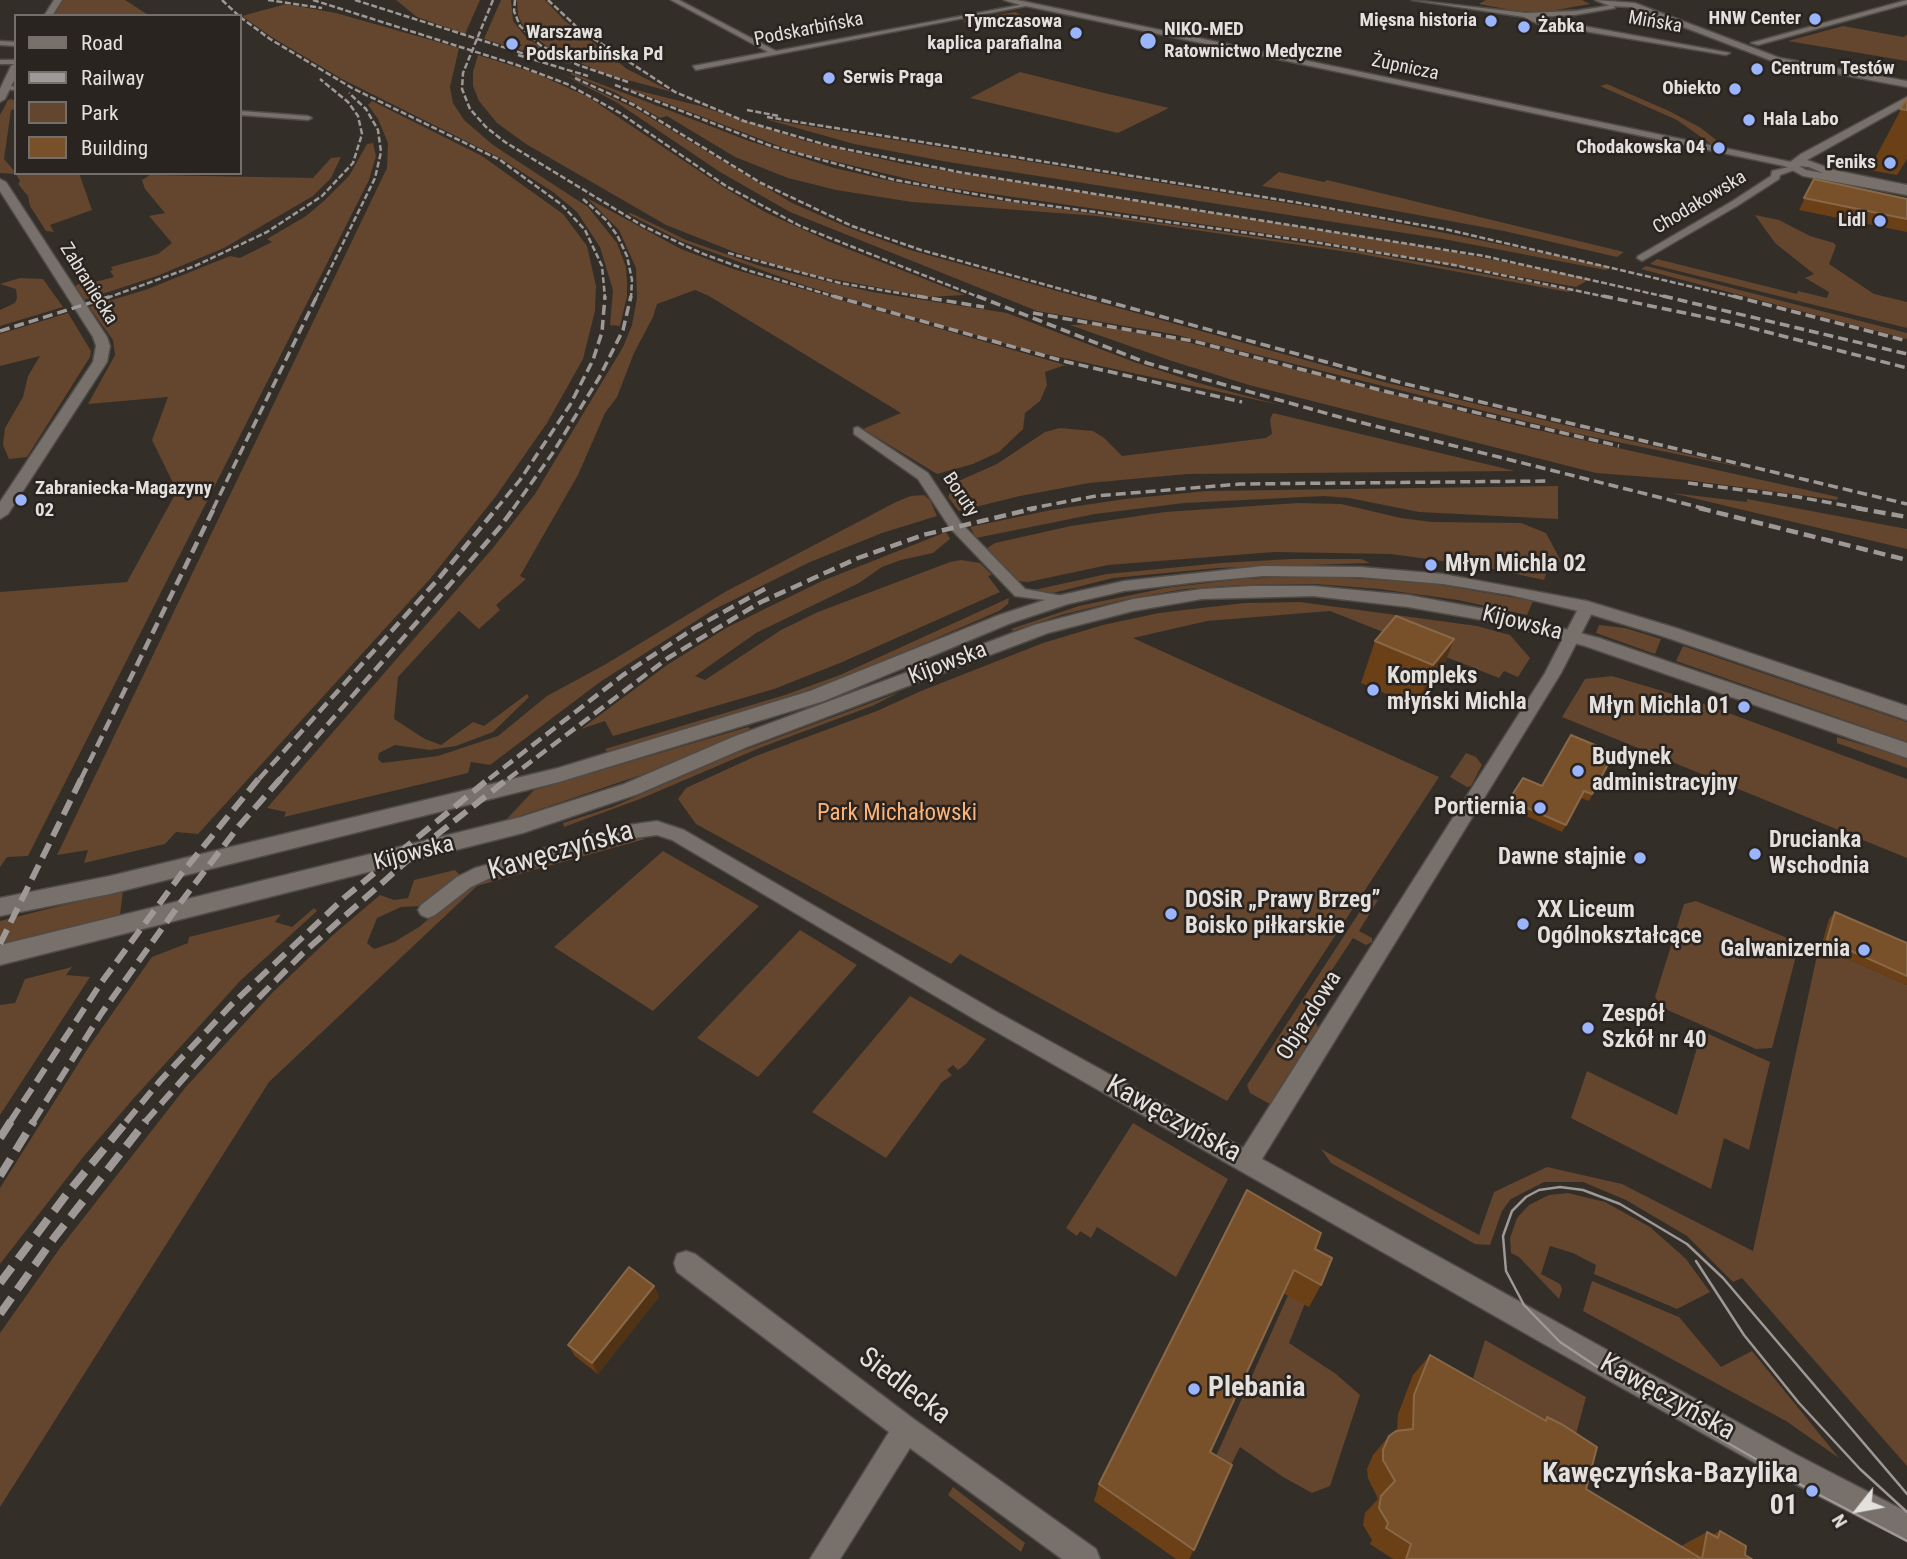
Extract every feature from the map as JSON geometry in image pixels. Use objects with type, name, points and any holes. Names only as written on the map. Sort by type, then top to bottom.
[{"type":"street","points":[[674,0],[775,53]]},
{"type":"street","name":"Żupnicza","points":[[1007,0],[1795,168]]},
{"type":"street","name":"Podskarbińska","points":[[696,68],[1052,0]]},
{"type":"street","name":"Mińska","points":[[1415,0],[1526,15],[1536,21],[1726,53]]},
{"type":"street","points":[[1599,0],[1628,6],[1768,60],[1907,83]]},
{"type":"street","points":[[1628,6],[1648,2]]},
{"type":"street","points":[[1755,43],[1907,2]]},
{"type":"street","points":[[1526,15],[1575,13],[1611,4]]},
{"type":"street","points":[[1,92],[14,68]]},
{"type":"street","name":"Chodakowska","points":[[1642,258],[1795,168],[1805,156],[1817,152],[1907,100]]},
{"type":"street","points":[[242,113],[307,118]]},
{"type":"street","points":[[1817,152],[1814,160],[1818,170]]},
{"type":"street","points":[[1795,168],[1818,170],[1907,190]]},
{"type":"street","name":"Zabraniecka","points":[[0,182],[100,337],[103,346],[100,362],[0,514]]},
{"type":"street","name":"Boruty","points":[[858,431],[923,476],[955,525],[1020,593]]},
{"type":"street","name":"Kijowska","points":[[0,907],[110,885],[559,775],[817,696],[1005,619],[1063,600],[1124,586],[1197,577],[1328,571],[1443,579],[1510,590],[1587,607],[1907,713]]},
{"type":"street","name":"Kijowska","points":[[0,955],[415,854],[536,821],[631,789],[740,742],[988,648],[1073,619],[1133,605],[1228,592],[1313,591],[1451,607],[1573,636],[1907,751]]},
{"type":"street","points":[[1005,619],[1018,602],[1020,593],[1063,600]]},
{"type":"street","name":"Objazdowa","points":[[1247,1162],[1553,673],[1587,607]]},
{"type":"street","name":"Kawęczyńska","points":[[428,910],[464,882],[482,873],[628,832],[661,829],[678,835],[988,1017],[1785,1464],[1907,1527]]},
{"type":"street","name":"Siedlecka","points":[[687,1263],[906,1429],[1086,1559]]},
{"type":"street","points":[[824,1559],[906,1429]]},
{"type":"green space","points":[[63,0],[125,0],[147,14],[54,14]]},
{"type":"green space","points":[[396,0],[480,0],[465,34],[417,17]]},
{"type":"green space","points":[[501,0],[511,0],[513,21],[525,36],[572,65],[528,51],[525,46],[523,51],[515,48],[522,45],[510,40],[502,42],[510,45],[507,46],[484,39]]},
{"type":"green space","points":[[517,0],[545,0],[564,20],[627,69],[672,92],[606,74],[552,51],[523,26],[518,15]]},
{"type":"green space","points":[[1486,0],[1582,0],[1590,4],[1556,10],[1596,8],[1544,13],[1478,8],[1506,9],[1479,4]]},
{"type":"green space","points":[[286,4],[336,13],[459,48],[450,87],[453,103],[464,120],[493,145],[588,207],[617,243],[626,267],[627,282],[627,296],[620,326],[610,325],[613,290],[600,247],[577,212],[553,192],[500,158],[342,79],[242,16]]},
{"type":"green space","points":[[1015,12],[1026,17],[988,26],[970,25],[963,21]]},
{"type":"green space","points":[[1843,26],[1903,37],[1907,35],[1907,61],[1788,41]]},
{"type":"green space","points":[[478,55],[535,73],[588,97],[765,212],[830,242],[965,295],[928,297],[807,274],[737,253],[666,225],[526,144],[497,123],[479,101],[473,86],[473,72]]},
{"type":"green space","points":[[558,72],[636,109],[792,203],[849,228],[910,250],[1384,382],[1750,469],[1573,433],[1173,334],[1037,311],[790,212],[720,172],[616,102]]},
{"type":"green space","points":[[1020,72],[1169,108],[1118,133],[970,98]]},
{"type":"green space","points":[[570,74],[749,141],[834,168],[900,183],[976,197],[1358,251],[1572,290],[1568,292],[1355,253],[1097,216],[912,202],[836,190],[788,178],[735,157],[667,116],[660,118],[614,92]]},
{"type":"green space","points":[[1607,84],[1701,128],[1725,147],[1711,144],[1677,120],[1600,86]]},
{"type":"green space","points":[[624,87],[700,106],[805,141],[903,164],[1433,248],[1590,279],[1576,287],[1325,242],[937,186],[792,151]]},
{"type":"green space","points":[[8,100],[14,100],[14,109],[11,110],[4,159],[14,174],[0,173],[0,115]]},
{"type":"green space","points":[[372,101],[482,156],[563,214],[587,246],[596,286],[595,311],[583,359],[547,423],[496,496],[430,579],[198,834],[176,832],[165,844],[84,863],[88,850],[57,855],[387,168],[388,143],[378,119],[368,105]]},
{"type":"green space","points":[[765,119],[1342,212],[1611,267],[1606,270],[1443,239],[948,162],[854,144]]},
{"type":"green space","points":[[373,143],[376,156],[369,180],[28,856],[7,857],[0,867],[0,592],[127,582],[177,491],[152,440],[168,397],[88,404],[115,355],[113,340],[89,307],[148,289],[230,256],[240,258],[272,242],[267,239],[306,216],[325,200],[349,176],[367,144]]},
{"type":"green space","points":[[341,157],[331,178],[313,196],[224,248],[157,276],[84,300],[75,286],[84,281],[87,284],[114,277],[110,271],[113,270],[111,267],[158,254],[172,243],[149,216],[165,213],[145,189],[142,180],[150,175],[313,178],[331,158]]},
{"type":"green space","points":[[1279,172],[1324,182],[1327,180],[1624,252],[1617,257],[1504,231],[1262,186]]},
{"type":"green space","points":[[17,175],[80,175],[92,210],[50,225],[54,232],[46,231],[30,206],[28,196],[18,184],[20,181]]},
{"type":"green space","points":[[587,198],[681,249],[733,269],[1065,365],[1045,372],[1047,385],[1040,401],[1025,413],[1023,429],[999,452],[973,464],[937,474],[863,429],[901,413],[709,296],[695,290],[657,304],[617,397],[605,413],[578,475],[520,576],[526,579],[496,605],[500,610],[479,629],[459,611],[398,677],[394,719],[425,739],[441,745],[473,722],[484,726],[527,694],[529,697],[493,732],[456,746],[430,750],[395,745],[379,753],[378,759],[382,763],[438,756],[498,736],[547,696],[606,664],[725,592],[896,502],[911,496],[924,495],[930,500],[937,516],[882,533],[810,562],[713,610],[600,682],[490,765],[471,762],[468,773],[284,817],[286,812],[267,808],[492,549],[535,494],[623,347],[632,325],[637,298],[636,268],[619,230]]},
{"type":"green space","points":[[631,213],[686,240],[760,266],[872,292],[1007,313],[1134,362],[1280,405],[1027,350],[806,286],[681,241],[628,214]]},
{"type":"green space","points":[[1755,215],[1779,220],[1810,236],[1834,243],[1836,246],[1829,264],[1874,294],[1907,302],[1907,328],[1650,264],[1657,259],[1797,294],[1798,291],[1827,298],[1829,292],[1805,278],[1814,274],[1775,243]]},
{"type":"green space","points":[[1646,266],[1907,333],[1907,339],[1641,269]]},
{"type":"green space","points":[[20,278],[43,279],[63,307],[0,326],[0,310],[15,303],[17,298],[16,289],[0,284]]},
{"type":"green space","points":[[68,313],[91,351],[90,357],[27,457],[9,459],[3,445],[5,428],[23,397],[28,376],[40,356],[0,366],[0,334]]},
{"type":"green space","points":[[1091,324],[1182,341],[1515,425],[1838,497],[1837,500],[1687,480],[1596,473],[1249,385],[1070,325]]},
{"type":"green space","points":[[1273,413],[1515,471],[1187,474],[1089,483],[959,511],[948,497],[954,483],[997,464],[1045,432],[1060,428],[1093,431],[1122,456],[1266,438],[1272,434],[1270,420]]},
{"type":"green space","points":[[1558,486],[1558,519],[1419,512],[1349,498],[1324,496],[1184,503],[1095,514],[976,538],[970,527],[1051,510],[1207,491]]},
{"type":"green space","points":[[1672,493],[1747,502],[1747,499],[1907,529],[1907,549]]},
{"type":"green space","points":[[1298,503],[1341,504],[1432,522],[1521,523],[1546,533],[1561,561],[1548,568],[1544,580],[1479,566],[1391,554],[1274,552],[1108,565],[1028,582],[1017,581],[986,549],[995,543],[1071,526],[1165,512]]},
{"type":"green space","points":[[946,532],[950,539],[933,553],[882,567],[859,583],[756,633],[695,676],[705,680],[781,630],[818,612],[950,562],[961,560],[980,563],[992,575],[988,576],[1000,592],[840,663],[774,689],[613,736],[605,721],[581,729],[667,665],[726,628],[822,581]]},
{"type":"green space","points":[[1291,559],[1361,559],[1370,563],[1218,568],[1113,578],[1049,594],[1029,591],[1107,574]]},
{"type":"green space","points":[[1317,576],[1430,583],[1533,601],[1527,615],[1458,600],[1379,589],[1315,584],[1242,585],[1185,589],[1127,599],[1061,615],[1013,631],[1011,629],[1079,606],[1165,588],[1241,579]]},
{"type":"green space","points":[[1009,598],[1008,604],[999,611],[837,681],[607,752],[605,749],[785,695],[840,675]]},
{"type":"green space","name":"Park Michałowski","points":[[1300,602],[1477,626],[1510,635],[1530,658],[1518,677],[1504,671],[1499,678],[1330,611],[1207,621],[1133,638],[1439,777],[1227,1101],[960,954],[951,964],[696,824],[678,799],[686,788],[756,756],[877,711],[1043,643],[1103,625],[1159,613],[1244,603]]},
{"type":"green space","points":[[1599,625],[1625,628],[1661,639],[1655,654],[1596,633]]},
{"type":"green space","points":[[1683,646],[1907,722],[1907,742],[1676,661]]},
{"type":"green space","points":[[1612,676],[1696,701],[1907,779],[1907,858],[1562,717],[1585,679]]},
{"type":"green space","points":[[900,692],[872,706],[564,827],[563,823],[612,807],[734,754]]},
{"type":"green space","points":[[748,727],[750,729],[644,774],[505,821],[534,790]]},
{"type":"green space","points":[[1837,737],[1907,758],[1907,768],[1837,743]]},
{"type":"green space","points":[[1466,753],[1476,757],[1482,765],[1471,786],[1467,787],[1450,777]]},
{"type":"green space","points":[[640,838],[645,839],[477,886],[269,1082],[0,1507],[0,1333],[60,1248],[185,1088],[273,992],[380,895],[394,900],[408,898],[414,880],[455,870],[460,875],[421,906],[401,907],[377,918],[367,943],[374,949],[394,942],[419,927],[462,891],[480,881]]},
{"type":"green space","points":[[663,851],[759,906],[653,1011],[554,947]]},
{"type":"green space","points":[[123,890],[120,915],[0,945],[0,921]]},
{"type":"green space","points":[[1368,899],[1378,900],[1359,931],[1372,938],[1372,942],[1366,945],[1353,938],[1303,1014],[1316,1022],[1318,1028],[1270,1104],[1250,1093],[1247,1085]]},
{"type":"green space","points":[[1696,901],[1785,937],[1797,952],[1772,1048],[1756,1049],[1663,1008],[1655,997],[1684,904]]},
{"type":"green space","points":[[314,908],[317,911],[241,980],[134,1098],[84,1156],[0,1264],[0,1188],[90,1045],[152,957],[188,943],[189,937],[281,914],[275,922],[292,927]]},
{"type":"green space","points":[[800,930],[857,965],[758,1077],[697,1038]]},
{"type":"green space","points":[[1819,946],[1907,985],[1907,1466],[1742,1278],[1733,1282],[1687,1236],[1626,1200],[1583,1182],[1544,1182],[1511,1199],[1502,1211],[1490,1245],[1475,1244],[1331,1163],[1321,1149],[1479,1235],[1494,1192],[1547,1167],[1622,1184],[1753,1251]]},
{"type":"green space","points":[[72,967],[66,975],[90,977],[0,1115],[0,1005],[15,1003],[25,979]]},
{"type":"green space","points":[[910,996],[986,1039],[966,1064],[958,1070],[953,1065],[947,1070],[952,1075],[942,1082],[886,1158],[812,1112]]},
{"type":"green space","points":[[1702,1031],[1770,1062],[1749,1150],[1724,1138],[1711,1189],[1571,1118],[1587,1071],[1677,1115]]},
{"type":"green space","points":[[1133,1123],[1228,1179],[1176,1277],[1097,1227],[1091,1238],[1080,1231],[1077,1236],[1066,1228]]},
{"type":"green space","points":[[1568,1193],[1605,1202],[1650,1227],[1686,1259],[1710,1292],[1677,1309],[1594,1274],[1596,1265],[1573,1253],[1550,1246],[1541,1274],[1560,1284],[1562,1289],[1559,1299],[1519,1257],[1511,1253],[1510,1238],[1517,1218],[1529,1205],[1549,1195]]},
{"type":"green space","points":[[1592,1281],[1679,1317],[1721,1367],[1752,1351],[1839,1458],[1786,1421],[1583,1311]]},
{"type":"green space","points":[[1290,1291],[1306,1301],[1289,1343],[1336,1374],[1360,1395],[1330,1486],[1312,1493],[1283,1477],[1240,1447],[1227,1473],[1213,1463]]},
{"type":"green space","points":[[1485,1340],[1586,1397],[1575,1438],[1473,1378]]},
{"type":"green space","points":[[953,1487],[1025,1543],[1021,1552],[948,1495]]},
{"type":"building","points":[[1907,98],[1907,110],[1900,109]]},
{"type":"building","points":[[1814,179],[1907,199],[1907,219],[1804,198]]},
{"type":"building","points":[[1396,616],[1454,639],[1433,665],[1375,641]]},
{"type":"building","points":[[1571,735],[1614,753],[1592,794],[1584,791],[1566,825],[1509,800],[1523,778],[1542,786]]},
{"type":"building","name":"Galwanizernia","points":[[1835,912],[1907,943],[1907,976],[1827,940]]},
{"type":"building","name":"Plebania","points":[[1247,1190],[1321,1233],[1315,1249],[1332,1258],[1321,1285],[1294,1270],[1210,1452],[1232,1465],[1194,1550],[1099,1484]]},
{"type":"building","points":[[629,1267],[654,1286],[592,1363],[568,1345]]},
{"type":"building","points":[[1430,1355],[1546,1421],[1547,1417],[1563,1425],[1597,1447],[1586,1489],[1702,1559],[1406,1559],[1411,1544],[1386,1528],[1388,1523],[1379,1508],[1381,1496],[1395,1481],[1383,1460],[1383,1450],[1389,1436],[1396,1431],[1413,1429],[1414,1395]]},
{"type":"building","points":[[1720,1531],[1746,1546],[1745,1555],[1752,1559],[1702,1559],[1707,1532],[1718,1538]]},
{"type":"tram line","points":[[1907,1494],[1723,1278],[1687,1244],[1620,1204],[1583,1190],[1560,1187],[1539,1190],[1526,1197],[1512,1211],[1503,1236],[1506,1271],[1524,1305],[1560,1342],[1617,1380],[1812,1491],[1907,1541]]},
{"type":"tram line","points":[[1696,1261],[1744,1335],[1799,1403],[1860,1469],[1907,1512]]},
{"type":"railway","points":[[222,0],[237,14]]},
{"type":"railway","points":[[268,0],[322,8]]},
{"type":"railway","points":[[313,0],[472,51]]},
{"type":"railway","points":[[355,0],[477,39]]},
{"type":"railway","points":[[477,39],[493,0]]},
{"type":"railway","points":[[515,0],[514,11],[520,26],[540,45],[578,65],[628,82]]},
{"type":"railway","points":[[548,0],[579,29],[675,92],[744,121],[830,146],[964,173],[1484,256],[1671,298]]},
{"type":"railway","points":[[242,18],[270,39],[352,88],[500,160],[562,205],[585,230],[602,266],[605,297]]},
{"type":"railway","points":[[472,51],[477,39]]},
{"type":"railway","points":[[477,39],[528,55]]},
{"type":"railway","points":[[472,51],[567,84],[620,113],[726,186],[800,226],[981,298]]},
{"type":"railway","points":[[472,51],[463,73],[462,89],[470,109],[486,127],[505,142],[643,226],[701,253],[839,298]]},
{"type":"railway","points":[[518,55],[588,76]]},
{"type":"railway","points":[[575,78],[634,105],[761,183],[852,226],[921,250],[1093,298]]},
{"type":"railway","points":[[107,298],[195,266],[267,232],[322,196],[353,163],[362,134],[358,116],[348,102],[320,79]]},
{"type":"railway","points":[[615,85],[771,146],[895,180],[1014,201],[1307,241],[1454,265],[1611,298]]},
{"type":"railway","points":[[316,298],[375,178],[381,152],[378,130],[366,109],[349,93]]},
{"type":"railway","points":[[747,110],[779,116]]},
{"type":"railway","points":[[767,117],[1294,202],[1449,230],[1740,298]]},
{"type":"railway","points":[[583,199],[606,220],[617,235],[627,256],[632,280],[631,298]]},
{"type":"railway","points":[[728,253],[840,283],[928,298]]},
{"type":"railway","points":[[0,331],[112,296]]},
{"type":"railway","points":[[213,509],[317,296]]},
{"type":"railway","points":[[513,509],[552,454],[599,378],[623,330],[631,296]]},
{"type":"railway","points":[[833,296],[1067,362],[1242,402]]},
{"type":"railway","points":[[917,296],[984,307]]},
{"type":"railway","points":[[977,296],[1147,363],[1343,418],[1706,509]]},
{"type":"railway","points":[[1087,296],[1406,384],[1907,504]]},
{"type":"railway","points":[[1603,296],[1728,322],[1907,368]]},
{"type":"railway","points":[[1663,296],[1907,354]]},
{"type":"railway","points":[[1733,296],[1907,341]]},
{"type":"railway","points":[[496,509],[520,480],[570,405],[593,360],[602,332],[605,297]]},
{"type":"railway","points":[[1033,313],[1193,341],[1388,392],[1619,446]]},
{"type":"railway","points":[[1027,509],[1096,496],[1240,484],[1549,481]]},
{"type":"railway","points":[[1688,483],[1798,497],[1865,509]]},
{"type":"railway","points":[[81,779],[214,508]]},
{"type":"railway","points":[[259,779],[440,577],[497,508]]},
{"type":"railway","points":[[280,779],[514,508]]},
{"type":"railway","points":[[508,779],[668,658],[761,602],[858,558],[923,535],[1036,508]]},
{"type":"railway","points":[[1699,508],[1907,560]]},
{"type":"railway","points":[[1856,508],[1907,517]]},
{"type":"railway","points":[[489,779],[623,675],[693,629],[770,586]]},
{"type":"railway","points":[[0,944],[82,777]]},
{"type":"railway","points":[[10,1122],[101,983],[182,873],[260,777]]},
{"type":"railway","points":[[33,1122],[101,1014],[181,902],[239,826],[282,777]]},
{"type":"railway","points":[[126,1122],[231,1005],[344,898],[491,777]]},
{"type":"railway","points":[[145,1122],[222,1035],[303,953],[434,837],[510,777]]},
{"type":"railway","points":[[0,1138],[11,1121]]},
{"type":"railway","points":[[0,1176],[34,1121]]},
{"type":"railway","points":[[0,1283],[66,1195],[127,1121]]},
{"type":"railway","points":[[0,1314],[54,1238],[146,1121]]},
{"type":"place","name":"HNW Center","points":[[1815,19]]},
{"type":"place","name":"Mięsna historia","points":[[1491,21]]},
{"type":"place","name":"Żabka","points":[[1524,27]]},
{"type":"place","name":"Tymczasowa kaplica parafialna","points":[[1076,33]]},
{"type":"place","name":"NIKO-MED Ratownictwo Medyczne","points":[[1148,41]]},
{"type":"place","name":"Warszawa Podskarbińska Pd","points":[[512,44]]},
{"type":"place","name":"Centrum Testów","points":[[1757,69]]},
{"type":"place","name":"Serwis Praga","points":[[829,78]]},
{"type":"place","name":"Obiekto","points":[[1735,89]]},
{"type":"place","name":"Hala Labo","points":[[1749,120]]},
{"type":"place","name":"Chodakowska 04","points":[[1719,148]]},
{"type":"place","name":"Feniks","points":[[1890,163]]},
{"type":"place","name":"Lidl","points":[[1880,221]]},
{"type":"place","name":"Zabraniecka-Magazyny 02","points":[[21,500]]},
{"type":"place","name":"Młyn Michla 02","points":[[1431,565]]},
{"type":"place","name":"Kompleks młyński Michla","points":[[1373,690]]},
{"type":"place","name":"Młyn Michla 01","points":[[1744,707]]},
{"type":"place","name":"Budynek administracyjny","points":[[1578,771]]},
{"type":"place","name":"Portiernia","points":[[1540,808]]},
{"type":"place","name":"Drucianka Wschodnia","points":[[1755,854]]},
{"type":"place","name":"Dawne stajnie","points":[[1640,858]]},
{"type":"place","name":"DOSiR „Prawy Brzeg” Boisko piłkarskie","points":[[1171,914]]},
{"type":"place","name":"XX Liceum Ogólnokształcące","points":[[1523,924]]},
{"type":"place","name":"Galwanizernia","points":[[1864,950]]},
{"type":"place","name":"Zespół Szkół nr 40","points":[[1588,1028]]},
{"type":"place","name":"Plebania","points":[[1194,1389]]},
{"type":"place","name":"Kawęczyńska-Bazylika 01","points":[[1812,1491]]}]
